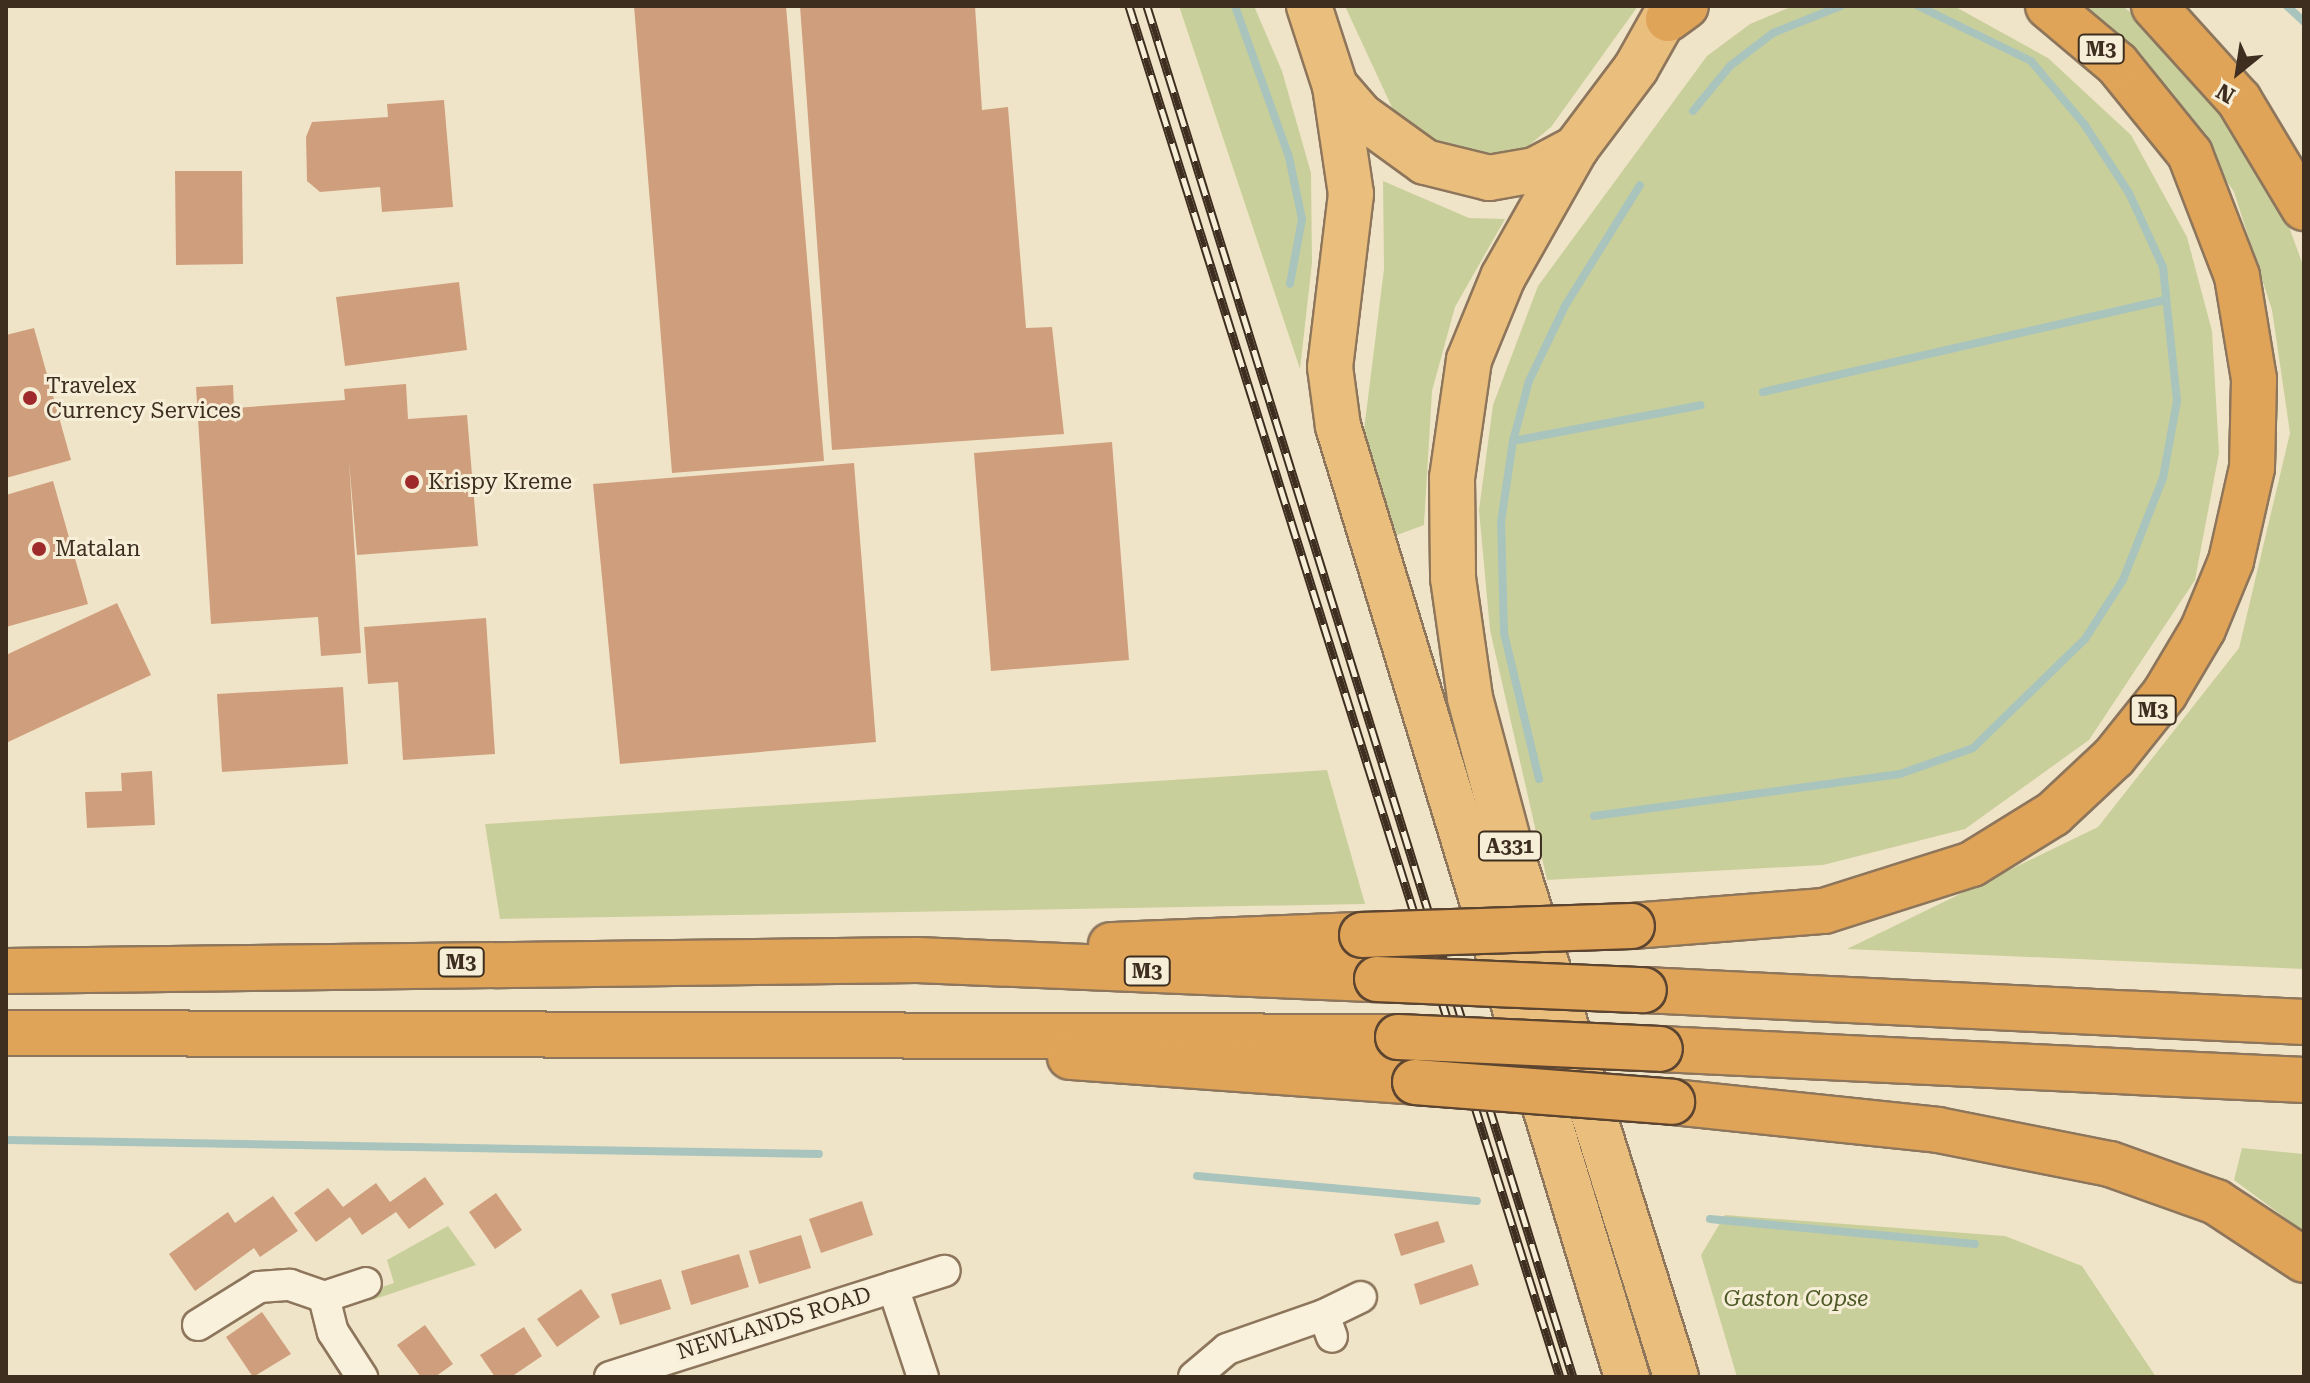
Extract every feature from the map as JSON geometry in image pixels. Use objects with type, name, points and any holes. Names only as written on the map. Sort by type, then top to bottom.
[{"type":"highway","name":"M3","points":[[6,971],[917,960],[1362,935],[1632,926],[1824,911],[1923,885],[1972,864],[2053,814],[2114,757],[2165,693],[2203,629],[2231,561],[2252,468],[2254,379],[2237,276],[2190,154],[2117,64],[2048,6]]},
{"type":"highway","points":[[2154,6],[2239,100],[2304,208]]},
{"type":"highway","points":[[1307,10],[1335,86],[1389,141],[1446,171],[1514,176],[1576,148],[1675,10]]},
{"type":"highway","name":"A331","points":[[1335,86],[1351,207],[1331,350],[1338,426],[1627,1377]]},
{"type":"highway","name":"A331","points":[[1576,148],[1503,277],[1469,360],[1454,451],[1453,578],[1470,698],[1509,843],[1676,1377]]},
{"type":"highway","name":"M3","points":[[917,960],[1644,990],[2304,1022]]},
{"type":"highway","points":[[762,1031],[1672,1102],[1938,1130],[2110,1164],[2216,1202],[2304,1260]]},
{"type":"highway","points":[[6,1033],[762,1031],[1398,1037],[2304,1080]]},
{"type":"street","name":"NEWLANDS ROAD","points":[[610,1377],[945,1271]]},
{"type":"street","points":[[198,1325],[259,1287],[290,1285],[324,1297],[366,1283]]},
{"type":"street","name":"NEWLANDS ROAD","points":[[893,1287],[923,1377]]},
{"type":"street","points":[[324,1297],[331,1327],[362,1377]]},
{"type":"street","points":[[1194,1377],[1227,1349],[1328,1326],[1361,1297]]},
{"type":"green space","points":[[1179,6],[1254,6],[1282,71],[1311,173],[1312,263],[1300,369]]},
{"type":"green space","points":[[1345,6],[1638,6],[1551,127],[1527,147],[1484,155],[1435,142],[1395,114]]},
{"type":"green space","points":[[1793,6],[1954,6],[2048,58],[2131,135],[2187,237],[2212,331],[2219,453],[2195,580],[2089,740],[1965,829],[1823,865],[1547,880],[1490,630],[1479,510],[1493,405],[1538,286],[1707,56],[1750,24]]},
{"type":"green space","points":[[2087,6],[2123,6],[2162,40],[2239,129],[2272,180],[2304,268],[2304,969],[1847,949],[2098,827],[2239,648],[2290,433],[2272,310],[2234,192],[2159,79]]},
{"type":"green space","points":[[1383,181],[1469,218],[1505,219],[1455,307],[1432,391],[1424,525],[1389,538],[1363,438],[1384,269]]},
{"type":"green space","points":[[1327,770],[1365,904],[500,919],[485,824]]},
{"type":"green space","points":[[2242,1148],[2304,1154],[2304,1232],[2234,1180]]},
{"type":"green space","name":"Gaston Copse","points":[[1725,1215],[2005,1236],[2082,1266],[2156,1377],[1737,1377],[1701,1255]]},
{"type":"green space","points":[[448,1226],[476,1265],[369,1301],[367,1292],[394,1283],[387,1260]]},
{"type":"building","points":[[634,6],[786,6],[824,461],[672,473]]},
{"type":"building","points":[[800,6],[975,6],[982,110],[1008,107],[1026,328],[1052,327],[1064,434],[832,450]]},
{"type":"building","points":[[444,100],[453,207],[382,212],[380,187],[320,192],[307,181],[306,137],[312,122],[388,117],[387,104]]},
{"type":"building","points":[[175,171],[242,171],[243,264],[176,265]]},
{"type":"building","points":[[459,282],[467,350],[345,366],[336,297]]},
{"type":"building","name":"Travelex Currency Services","points":[[34,328],[71,460],[6,478],[6,335]]},
{"type":"building","points":[[406,384],[408,419],[467,415],[478,546],[357,555],[349,461],[361,653],[321,656],[318,617],[211,624],[196,387],[233,385],[234,408],[345,400],[344,389]]},
{"type":"building","points":[[1112,442],[1129,660],[991,671],[974,453]]},
{"type":"building","points":[[854,463],[876,742],[620,764],[593,484]]},
{"type":"building","name":"Matalan","points":[[53,481],[88,604],[6,627],[6,495]]},
{"type":"building","points":[[117,603],[151,675],[6,743],[6,655]]},
{"type":"building","points":[[486,618],[495,754],[403,760],[398,682],[368,684],[364,627]]},
{"type":"building","points":[[343,687],[348,764],[222,772],[217,694]]},
{"type":"building","points":[[152,771],[155,825],[87,828],[85,792],[122,791],[121,773]]},
{"type":"building","points":[[425,1177],[444,1204],[409,1229],[396,1212],[362,1235],[350,1217],[316,1242],[294,1213],[328,1188],[343,1207],[376,1183],[390,1202]]},
{"type":"building","points":[[496,1193],[522,1230],[495,1249],[469,1212]]},
{"type":"building","points":[[273,1196],[298,1231],[260,1257],[254,1248],[195,1291],[169,1254],[228,1212],[235,1223]]},
{"type":"building","points":[[862,1201],[873,1235],[821,1253],[809,1219]]},
{"type":"building","points":[[1438,1221],[1445,1242],[1401,1256],[1394,1234]]},
{"type":"building","points":[[801,1235],[811,1268],[759,1284],[749,1251]]},
{"type":"building","points":[[739,1254],[749,1287],[691,1305],[681,1271]]},
{"type":"building","points":[[1472,1264],[1479,1285],[1420,1305],[1414,1284]]},
{"type":"building","points":[[661,1279],[671,1309],[620,1325],[611,1294]]},
{"type":"building","points":[[581,1289],[600,1317],[557,1347],[537,1319]]},
{"type":"building","points":[[262,1312],[291,1354],[253,1377],[226,1337]]},
{"type":"building","points":[[425,1325],[453,1364],[435,1377],[421,1377],[397,1345]]},
{"type":"building","points":[[524,1327],[542,1356],[511,1377],[495,1377],[480,1355]]},
{"type":"waterway","points":[[1235,6],[1289,157],[1302,219],[1290,284]]},
{"type":"waterway","points":[[1693,111],[1730,66],[1773,33],[1841,6]]},
{"type":"waterway","points":[[1594,816],[1900,774],[1973,748],[2085,639],[2123,580],[2163,478],[2177,401],[2163,267],[2129,193],[2084,124],[2031,61],[1918,6]]},
{"type":"waterway","points":[[2287,6],[2304,22]]},
{"type":"waterway","points":[[1539,779],[1504,633],[1501,522],[1513,441],[1529,381],[1565,306],[1640,185]]},
{"type":"waterway","points":[[1763,392],[2164,300]]},
{"type":"waterway","points":[[1513,441],[1701,405]]},
{"type":"waterway","points":[[6,1140],[819,1154]]},
{"type":"waterway","points":[[1197,1176],[1477,1201]]},
{"type":"waterway","points":[[1710,1219],[1975,1244]]},
{"type":"railway","points":[[1129,6],[1560,1377]]},
{"type":"railway","points":[[1147,6],[1573,1377]]},
{"type":"place","name":"Travelex Currency Services","points":[[30,398]]},
{"type":"place","name":"Krispy Kreme","points":[[412,482]]},
{"type":"place","name":"Matalan","points":[[39,549]]}]
